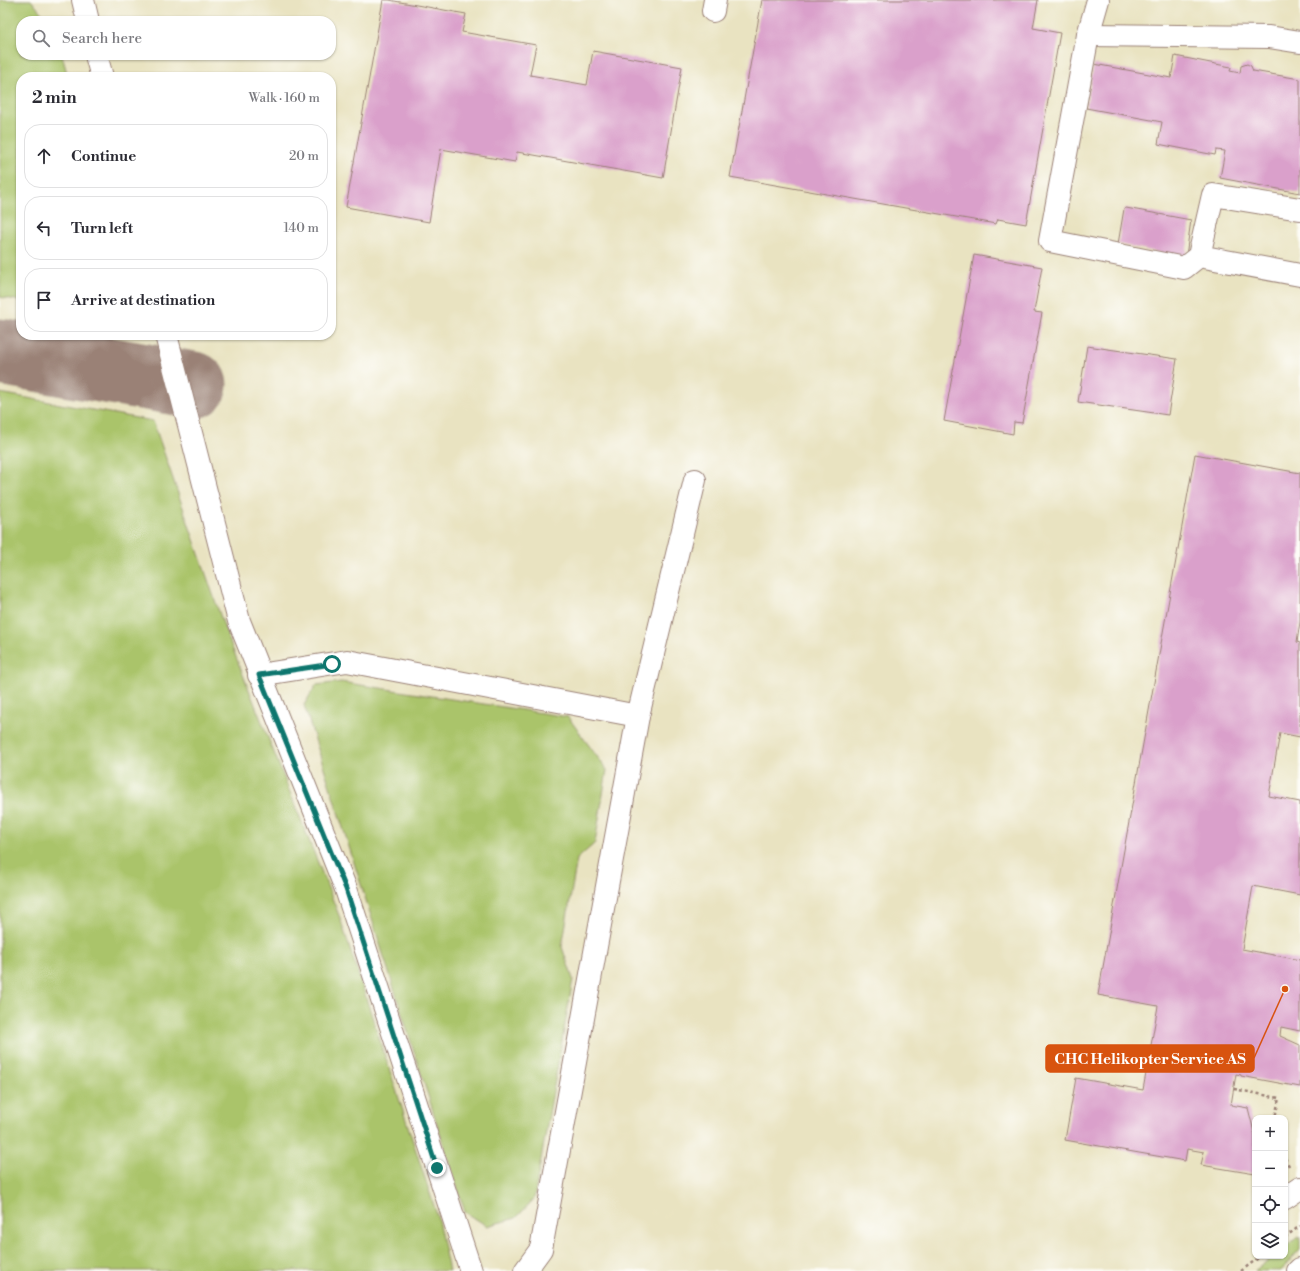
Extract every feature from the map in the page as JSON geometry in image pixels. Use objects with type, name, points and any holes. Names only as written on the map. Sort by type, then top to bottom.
[{"type":"lane","points":[[83,0],[87,16]]},
{"type":"lane","points":[[1098,0],[1088,35],[1050,241],[1184,268],[1199,256],[1213,195],[1300,209]]},
{"type":"lane","points":[[1088,35],[1269,37],[1300,42]]},
{"type":"lane","points":[[97,60],[101,72]]},
{"type":"lane","points":[[1199,256],[1300,275]]},
{"type":"lane","points":[[167,340],[239,621],[259,675],[346,889],[470,1271]]},
{"type":"lane","points":[[525,1271],[541,1249],[638,716],[695,480]]},
{"type":"lane","points":[[259,675],[347,661],[638,716]]},
{"type":"lane","points":[[1288,1196],[1300,1188]]},
{"type":"path","points":[[1234,1089],[1279,1098],[1276,1115]]},
{"type":"path","points":[[1288,1235],[1300,1226]]},
{"type":"path","points":[[1242,1271],[1257,1259]]},
{"type":"green space","points":[[0,0],[31,0],[44,16],[16,16],[16,60],[63,60],[67,72],[16,72],[16,300],[0,297]]},
{"type":"green space","points":[[0,393],[153,421],[226,632],[340,918],[437,1215],[449,1271],[0,1271]]},
{"type":"green space","points":[[341,682],[568,717],[607,770],[595,843],[577,859],[562,947],[573,979],[534,1199],[516,1218],[487,1226],[465,1212],[304,705],[316,685]]},
{"type":"green space","points":[[1300,1236],[1300,1249],[1281,1271],[1254,1271],[1270,1259],[1288,1259],[1288,1246]]},
{"type":"building","points":[[383,0],[466,14],[462,32],[536,45],[530,75],[587,85],[593,51],[682,67],[663,178],[517,152],[515,162],[441,149],[429,222],[346,207]]},
{"type":"building","points":[[762,0],[1038,0],[1033,28],[1060,33],[1026,224],[998,219],[996,224],[730,177]]},
{"type":"building","points":[[1175,56],[1231,67],[1230,71],[1240,73],[1241,66],[1247,64],[1251,66],[1253,71],[1300,79],[1300,193],[1220,178],[1225,151],[1216,150],[1215,155],[1158,144],[1162,122],[1086,108],[1094,64],[1171,78]]},
{"type":"building","points":[[1126,208],[1191,220],[1185,258],[1118,244],[1124,209]]},
{"type":"building","points":[[974,255],[1042,267],[1034,312],[1042,313],[1022,423],[1014,422],[1013,434],[944,421]]},
{"type":"building","points":[[1087,346],[1177,359],[1168,415],[1078,402]]},
{"type":"building","points":[[1195,454],[1300,473],[1300,622],[1297,642],[1300,643],[1300,737],[1280,733],[1269,796],[1300,802],[1300,895],[1253,886],[1242,949],[1300,960],[1300,1031],[1281,1027],[1280,1036],[1300,1045],[1300,1087],[1236,1074],[1231,1105],[1248,1108],[1252,1124],[1252,1174],[1201,1165],[1204,1152],[1187,1149],[1185,1161],[1065,1140],[1076,1078],[1143,1090],[1158,1006],[1098,995]]},
{"type":"taxiway","points":[[0,352],[194,385]]},
{"type":"place","name":"CHC Helikopter Service AS","points":[[1285,989]]},
{"type":"route","points":[[332,664],[259,675],[346,889],[437,1168]]}]
